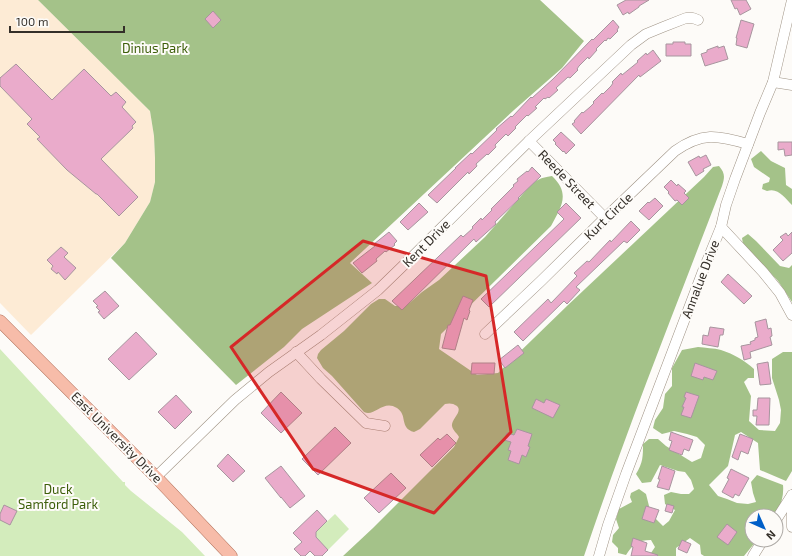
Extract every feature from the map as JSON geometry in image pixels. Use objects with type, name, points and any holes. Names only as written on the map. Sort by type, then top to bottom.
[{"type":"main road","name":"East University Drive","points":[[0,321],[156,476],[231,556]]},
{"type":"street","name":"Annalue Drive","points":[[599,556],[608,525],[629,467],[721,227],[726,205],[748,144],[773,82],[792,0]]},
{"type":"street","name":"Kent Drive","points":[[156,476],[234,400],[378,290],[529,141],[631,45],[646,34],[667,25],[686,18],[698,20]]},
{"type":"street","points":[[773,82],[792,85]]},
{"type":"street","name":"Kurt Circle","points":[[485,334],[675,151],[686,143],[695,139],[714,137],[731,139],[748,144]]},
{"type":"street","name":"Reede Street","points":[[529,141],[605,218]]},
{"type":"street","points":[[721,227],[763,272],[780,293],[792,315]]},
{"type":"street","points":[[296,352],[366,423],[385,426]]},
{"type":"street","points":[[784,508],[792,495]]},
{"type":"street","points":[[792,495],[792,527]]},
{"type":"highlighted area","points":[[363,241],[486,276],[511,432],[434,513],[313,469],[231,347]]},
{"type":"shaded area","points":[[0,0],[38,0],[150,111],[154,136],[155,182],[150,202],[125,243],[31,335],[0,303]]},
{"type":"green space","name":"Dinius Park","points":[[38,0],[540,0],[584,41],[562,68],[514,110],[350,263],[372,283],[302,329],[284,347],[236,385],[111,258],[125,243],[150,202],[155,182],[155,158],[154,136],[150,111]]},
{"type":"green space","points":[[761,151],[771,161],[785,168],[786,185],[792,189],[792,205],[778,192],[762,189],[763,184],[769,182],[770,178],[754,167],[751,159]]},
{"type":"green space","points":[[719,166],[724,175],[722,186],[634,416],[584,556],[343,556],[454,447],[459,437],[453,429],[452,423],[459,411],[457,406],[450,403],[445,404],[420,429],[414,432],[407,428],[400,411],[392,406],[383,407],[368,413],[364,412],[323,368],[317,358],[321,350],[344,331],[371,304],[379,299],[385,299],[395,306],[406,306],[439,280],[485,237],[531,185],[539,179],[552,176],[558,183],[563,195],[561,207],[551,226],[441,334],[439,349],[477,375],[498,373],[713,167]]},
{"type":"green space","points":[[748,234],[780,266],[789,268],[792,265],[792,302],[778,281],[743,244],[742,238]]},
{"type":"green space","points":[[698,347],[721,350],[739,358],[754,369],[754,378],[748,378],[744,382],[751,396],[749,421],[759,430],[775,431],[780,423],[781,410],[772,378],[772,359],[783,352],[792,352],[792,471],[786,481],[760,470],[758,443],[741,432],[735,435],[728,466],[709,485],[718,496],[737,503],[748,504],[756,502],[751,482],[757,475],[783,485],[783,493],[778,508],[744,508],[744,548],[750,548],[744,556],[704,556],[701,554],[700,545],[690,538],[676,548],[676,556],[649,556],[655,547],[651,540],[636,543],[626,555],[618,553],[618,548],[612,542],[613,535],[619,528],[616,519],[619,509],[632,502],[630,497],[631,493],[639,489],[646,494],[651,514],[663,526],[669,521],[675,510],[665,504],[664,495],[671,492],[689,494],[694,489],[691,480],[685,472],[660,465],[651,482],[642,483],[636,474],[642,459],[643,444],[649,439],[658,439],[666,446],[692,462],[701,458],[705,445],[697,437],[674,431],[662,434],[653,428],[655,420],[663,408],[665,394],[672,386],[672,368],[682,350]]},
{"type":"green space","name":"Duck Samford Park","points":[[0,349],[123,482],[125,482],[125,485],[182,532],[205,556],[0,556]]},
{"type":"green space","points":[[335,514],[349,529],[328,550],[316,537],[316,532]]},
{"type":"building","points":[[626,0],[649,0],[629,14],[628,12],[623,15],[617,5]]},
{"type":"building","points":[[731,0],[746,0],[751,9],[740,15],[737,8],[735,9]]},
{"type":"building","points":[[213,11],[221,20],[213,28],[205,19]]},
{"type":"building","points":[[613,20],[619,27],[617,30],[618,31],[610,39],[608,38],[606,41],[605,40],[589,59],[588,57],[579,66],[577,69],[578,70],[570,78],[568,77],[556,88],[558,90],[549,98],[544,98],[535,107],[537,108],[528,116],[527,115],[508,136],[506,134],[488,155],[487,154],[476,164],[477,166],[469,174],[468,172],[437,203],[428,195],[497,130],[496,129],[511,116],[512,117],[531,97],[532,98],[553,79]]},
{"type":"building","points":[[741,20],[754,24],[747,48],[736,45],[736,38]]},
{"type":"building","points":[[673,42],[685,42],[685,44],[691,44],[691,56],[666,56],[666,44],[673,44]]},
{"type":"building","points":[[718,46],[718,48],[724,46],[728,59],[705,66],[701,54]]},
{"type":"building","points":[[653,50],[661,61],[640,77],[639,75],[581,134],[572,124],[575,122],[574,121],[611,86],[613,83],[612,82],[621,73],[622,75],[638,62],[637,61],[646,53],[647,55]]},
{"type":"building","points":[[16,64],[52,100],[84,69],[111,96],[116,92],[126,102],[122,107],[136,122],[132,126],[133,128],[101,159],[138,197],[119,216],[97,194],[67,170],[37,139],[40,137],[27,124],[32,119],[0,86],[0,78]]},
{"type":"building","points":[[561,132],[575,145],[566,154],[555,144],[556,143],[553,140]]},
{"type":"building","points":[[778,142],[792,142],[792,155],[785,156],[784,149],[778,150]]},
{"type":"building","points":[[706,155],[711,165],[703,169],[704,171],[696,176],[688,162],[699,156],[700,158]]},
{"type":"building","points":[[532,167],[541,176],[495,222],[496,224],[476,242],[474,239],[402,310],[392,301],[461,235],[463,237],[481,218],[482,220],[514,186],[513,185],[518,181],[517,179],[527,171],[528,172]]},
{"type":"building","points":[[671,180],[677,186],[678,184],[686,191],[684,193],[689,198],[682,205],[677,200],[675,201],[664,187]]},
{"type":"building","points":[[655,198],[663,206],[649,220],[639,211],[648,202],[649,203]]},
{"type":"building","points":[[419,203],[428,212],[408,230],[400,222]]},
{"type":"building","points":[[566,203],[581,218],[489,307],[481,299],[564,219],[557,212]]},
{"type":"building","points":[[631,221],[640,230],[627,243],[624,241],[576,287],[580,290],[567,304],[564,301],[523,341],[514,332],[548,299],[551,303],[577,276],[574,273],[587,261],[589,262],[610,240],[611,242]]},
{"type":"building","points":[[389,232],[397,241],[394,244],[395,245],[386,252],[385,251],[376,259],[377,261],[362,273],[353,263],[375,246],[374,244]]},
{"type":"building","points":[[792,232],[792,253],[783,261],[773,250],[783,240],[780,237],[786,233],[788,236]]},
{"type":"building","points":[[61,247],[68,253],[64,257],[76,268],[65,280],[58,272],[57,274],[51,269],[53,266],[47,260]]},
{"type":"building","points":[[728,274],[752,296],[744,304],[721,282]]},
{"type":"building","points":[[105,291],[119,306],[104,319],[98,312],[100,311],[96,307],[98,306],[93,301]]},
{"type":"building","points":[[463,296],[473,300],[467,320],[464,318],[455,350],[442,348],[448,325],[450,325]]},
{"type":"building","points":[[766,319],[768,329],[771,328],[772,336],[770,337],[772,345],[750,352],[751,358],[744,360],[741,346],[751,344],[750,342],[758,337],[755,322]]},
{"type":"building","points":[[710,327],[724,329],[723,335],[720,335],[718,347],[702,344],[703,335],[708,336]]},
{"type":"building","points":[[136,332],[157,354],[129,380],[108,359]]},
{"type":"building","points":[[518,345],[524,353],[505,368],[499,360]]},
{"type":"building","points":[[768,362],[771,384],[760,385],[757,364]]},
{"type":"building","points":[[472,363],[495,363],[494,374],[471,374]]},
{"type":"building","points":[[695,363],[717,371],[713,380],[704,377],[703,380],[691,376]]},
{"type":"building","points":[[281,392],[302,413],[281,433],[261,413]]},
{"type":"building","points":[[686,392],[699,396],[691,418],[681,415],[684,407],[682,407],[686,398],[684,397]]},
{"type":"building","points":[[176,395],[192,412],[175,429],[158,412]]},
{"type":"building","points":[[758,398],[770,398],[769,425],[756,425],[757,416],[753,416],[753,410],[757,410]]},
{"type":"building","points":[[536,399],[544,403],[546,399],[560,405],[553,418],[532,408]]},
{"type":"building","points":[[335,427],[351,443],[318,475],[302,459]]},
{"type":"building","points":[[517,429],[532,434],[528,446],[530,447],[526,457],[522,455],[519,464],[508,460],[511,451],[508,450],[511,442],[504,440],[507,433],[514,435]]},
{"type":"building","points":[[671,432],[693,440],[689,451],[684,449],[682,455],[669,450],[672,441],[669,440]]},
{"type":"building","points":[[447,434],[456,443],[432,467],[420,455],[438,438],[440,440]]},
{"type":"building","points":[[740,434],[753,439],[748,454],[741,451],[738,460],[732,457]]},
{"type":"building","points":[[228,454],[245,471],[233,482],[217,466]]},
{"type":"building","points":[[281,466],[305,496],[290,508],[265,478]]},
{"type":"building","points":[[662,466],[675,471],[669,490],[657,487]]},
{"type":"building","points":[[731,469],[749,478],[739,496],[735,494],[733,498],[722,492],[729,479],[727,478]]},
{"type":"building","points":[[391,473],[406,488],[379,513],[364,498]]},
{"type":"building","points":[[667,504],[674,506],[672,513],[665,511]]},
{"type":"building","points":[[4,505],[17,511],[10,525],[0,520],[0,514]]},
{"type":"building","points":[[646,506],[659,510],[654,523],[642,519]]},
{"type":"building","points":[[317,510],[327,521],[316,532],[316,537],[328,550],[322,556],[315,556],[310,551],[305,556],[301,556],[294,549],[302,542],[293,533]]},
{"type":"building","points":[[727,524],[737,532],[728,545],[717,537]]},
{"type":"building","points":[[633,538],[647,543],[645,551],[658,555],[631,556]]},
{"type":"building","points":[[682,540],[691,544],[687,553],[678,549]]}]
